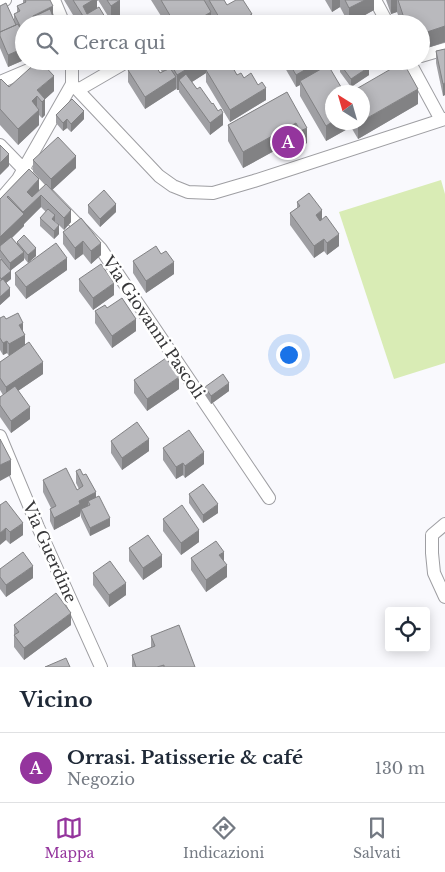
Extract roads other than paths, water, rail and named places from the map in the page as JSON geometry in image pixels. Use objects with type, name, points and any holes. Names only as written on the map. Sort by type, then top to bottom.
[{"type":"street","points":[[0,2],[5,0]]},
{"type":"street","points":[[54,0],[60,15]]},
{"type":"street","points":[[374,0],[383,15]]},
{"type":"street","points":[[430,54],[445,50]]},
{"type":"street","points":[[0,82],[29,70]]},
{"type":"street","points":[[73,70],[75,87],[159,176],[173,186],[188,192],[212,193],[443,120],[413,70]]},
{"type":"street","points":[[0,200],[18,179],[75,87],[110,70]]},
{"type":"street","name":"Via Giovanni Pascoli","points":[[0,145],[102,248],[269,498]]},
{"type":"street","name":"Via Guerdine","points":[[0,436],[38,527],[101,667]]},
{"type":"street","points":[[445,524],[432,535],[434,573],[445,597]]},
{"type":"place","name":"Orrasi. Patisserie & café","points":[[288,142]]}]
